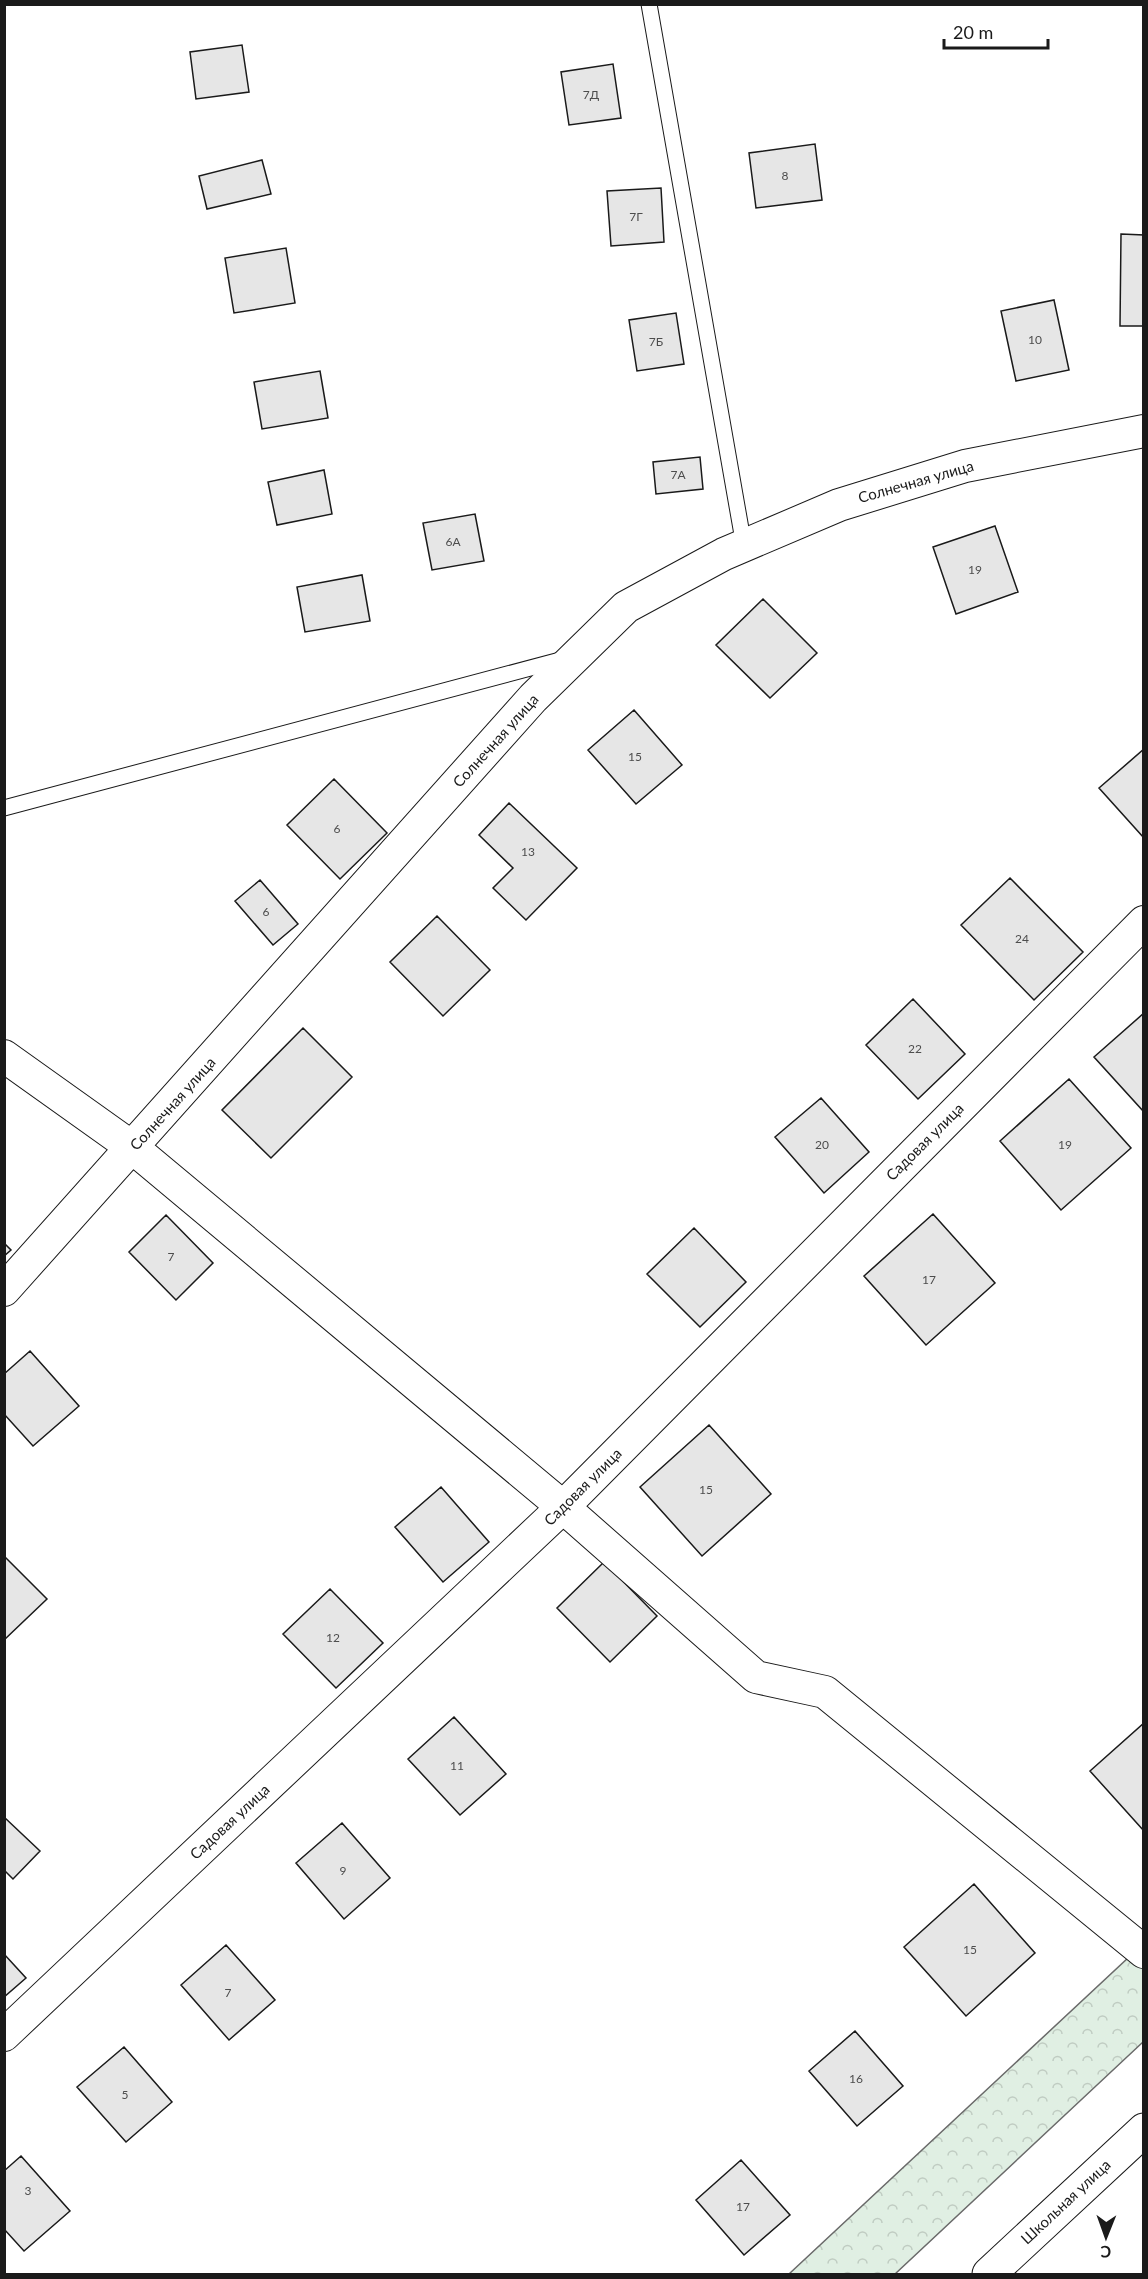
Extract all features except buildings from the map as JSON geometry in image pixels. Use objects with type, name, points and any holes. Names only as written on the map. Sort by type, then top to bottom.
[{"type":"main road","name":"Школьная улица","points":[[988,2274],[1143,2130]]},
{"type":"street","name":"Солнечная улица","points":[[4,1290],[533,698],[626,607],[744,546],[839,505],[965,466],[1143,431]]},
{"type":"street","name":"Садовая улица","points":[[4,2035],[563,1508],[1143,922]]},
{"type":"street","points":[[4,1056],[133,1148],[563,1508],[756,1677],[825,1692],[1143,1952]]},
{"type":"lane","points":[[648,4],[744,546]]},
{"type":"lane","points":[[4,808],[576,656]]},
{"type":"green space","points":[[1143,1944],[1143,2042],[895,2274],[789,2274]]}]
